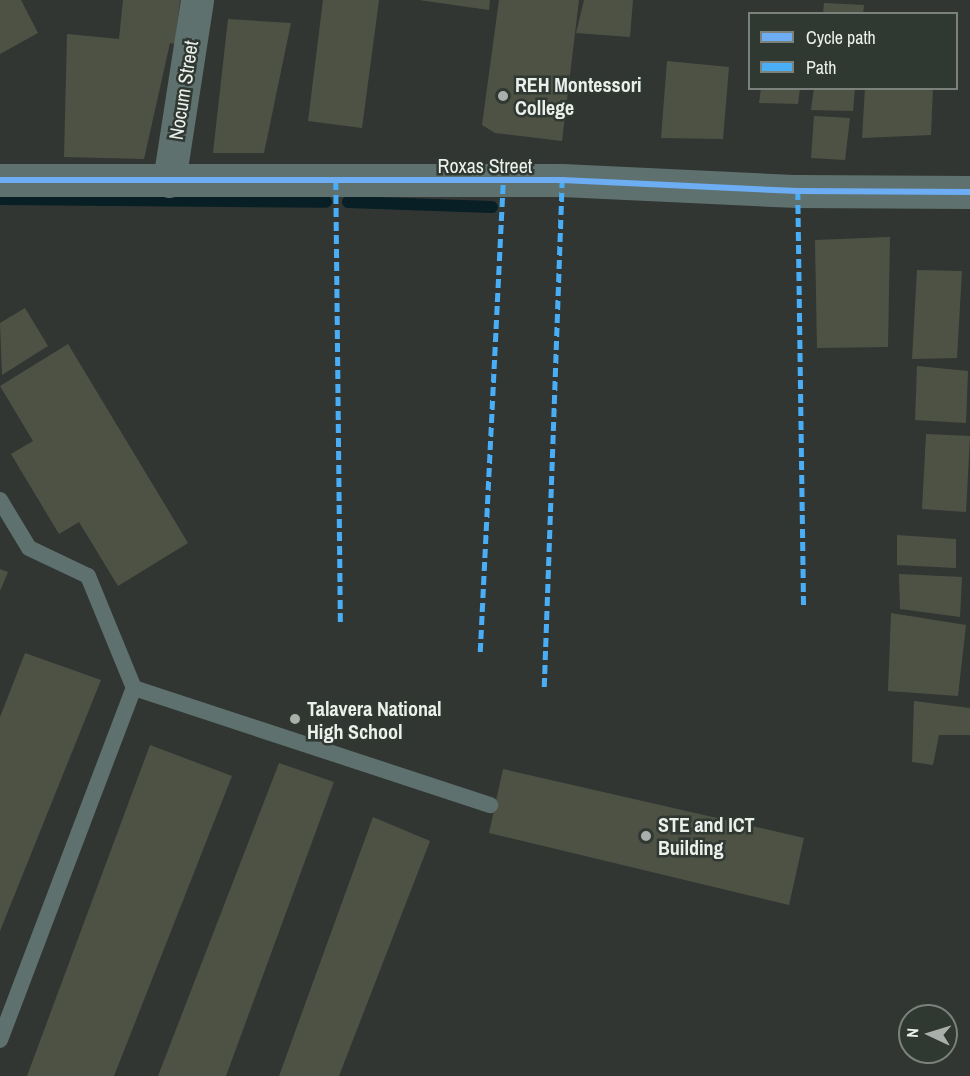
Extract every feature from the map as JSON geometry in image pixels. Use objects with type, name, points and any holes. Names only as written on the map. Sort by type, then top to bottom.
[{"type":"street","name":"Nocum Street","points":[[169,181],[197,0]]},
{"type":"street","name":"Roxas Street","points":[[0,180],[562,180],[798,190],[970,192]]},
{"type":"lane","points":[[0,500],[29,548],[88,576],[134,688],[0,1040]]},
{"type":"lane","points":[[134,688],[490,805]]},
{"type":"building","points":[[0,0],[21,0],[38,33],[0,54]]},
{"type":"building","points":[[123,0],[180,0],[175,44],[170,43],[144,159],[64,157],[67,34],[119,39]]},
{"type":"building","points":[[323,0],[379,0],[362,128],[308,121]]},
{"type":"building","points":[[419,0],[490,0],[489,10]]},
{"type":"building","points":[[499,0],[579,0],[562,141],[495,133],[482,125]]},
{"type":"building","points":[[584,0],[633,0],[630,37],[576,33]]},
{"type":"building","points":[[824,3],[864,5],[863,12],[823,12]]},
{"type":"building","points":[[228,19],[291,23],[264,153],[213,153]]},
{"type":"building","points":[[667,61],[729,67],[723,139],[661,138]]},
{"type":"building","points":[[761,90],[800,90],[798,104],[759,103]]},
{"type":"building","points":[[814,90],[855,90],[853,111],[811,110]]},
{"type":"building","points":[[865,90],[933,90],[931,135],[862,138]]},
{"type":"building","points":[[814,116],[850,118],[845,160],[811,158]]},
{"type":"building","points":[[890,237],[888,347],[817,348],[815,240]]},
{"type":"building","points":[[917,270],[962,271],[957,358],[912,359]]},
{"type":"building","points":[[25,308],[48,346],[2,375],[0,323]]},
{"type":"building","points":[[68,344],[188,543],[118,586],[79,522],[59,534],[11,454],[33,441],[0,386]]},
{"type":"building","points":[[917,366],[968,371],[966,423],[915,420]]},
{"type":"building","points":[[926,434],[970,436],[966,512],[922,509]]},
{"type":"building","points":[[897,535],[956,539],[956,568],[897,565]]},
{"type":"building","points":[[0,569],[8,572],[0,591]]},
{"type":"building","points":[[899,574],[962,577],[960,617],[900,609]]},
{"type":"building","points":[[891,613],[966,625],[958,696],[888,691]]},
{"type":"building","points":[[25,653],[101,680],[0,931],[0,717]]},
{"type":"building","points":[[914,701],[970,708],[970,735],[939,735],[933,765],[912,762]]},
{"type":"building","points":[[150,745],[232,776],[114,1076],[27,1076]]},
{"type":"building","points":[[279,763],[334,782],[226,1076],[158,1076]]},
{"type":"building","name":"STE and ICT Building","points":[[503,769],[804,838],[789,905],[489,833]]},
{"type":"building","points":[[373,817],[430,841],[339,1076],[279,1076]]},
{"type":"waterway","points":[[0,199],[326,202]]},
{"type":"waterway","points":[[348,202],[492,207]]},
{"type":"marked path","points":[[544,687],[562,180]]},
{"type":"marked path","points":[[336,181],[341,624]]},
{"type":"marked path","points":[[480,652],[503,182]]},
{"type":"marked path","points":[[798,191],[804,606]]},
{"type":"cycle path","points":[[0,180],[562,180],[798,191],[970,192]]},
{"type":"place","name":"REH Montessori College","points":[[503,96]]},
{"type":"place","name":"Talavera National High School","points":[[295,719]]},
{"type":"place","name":"STE and ICT Building","points":[[646,836]]}]
